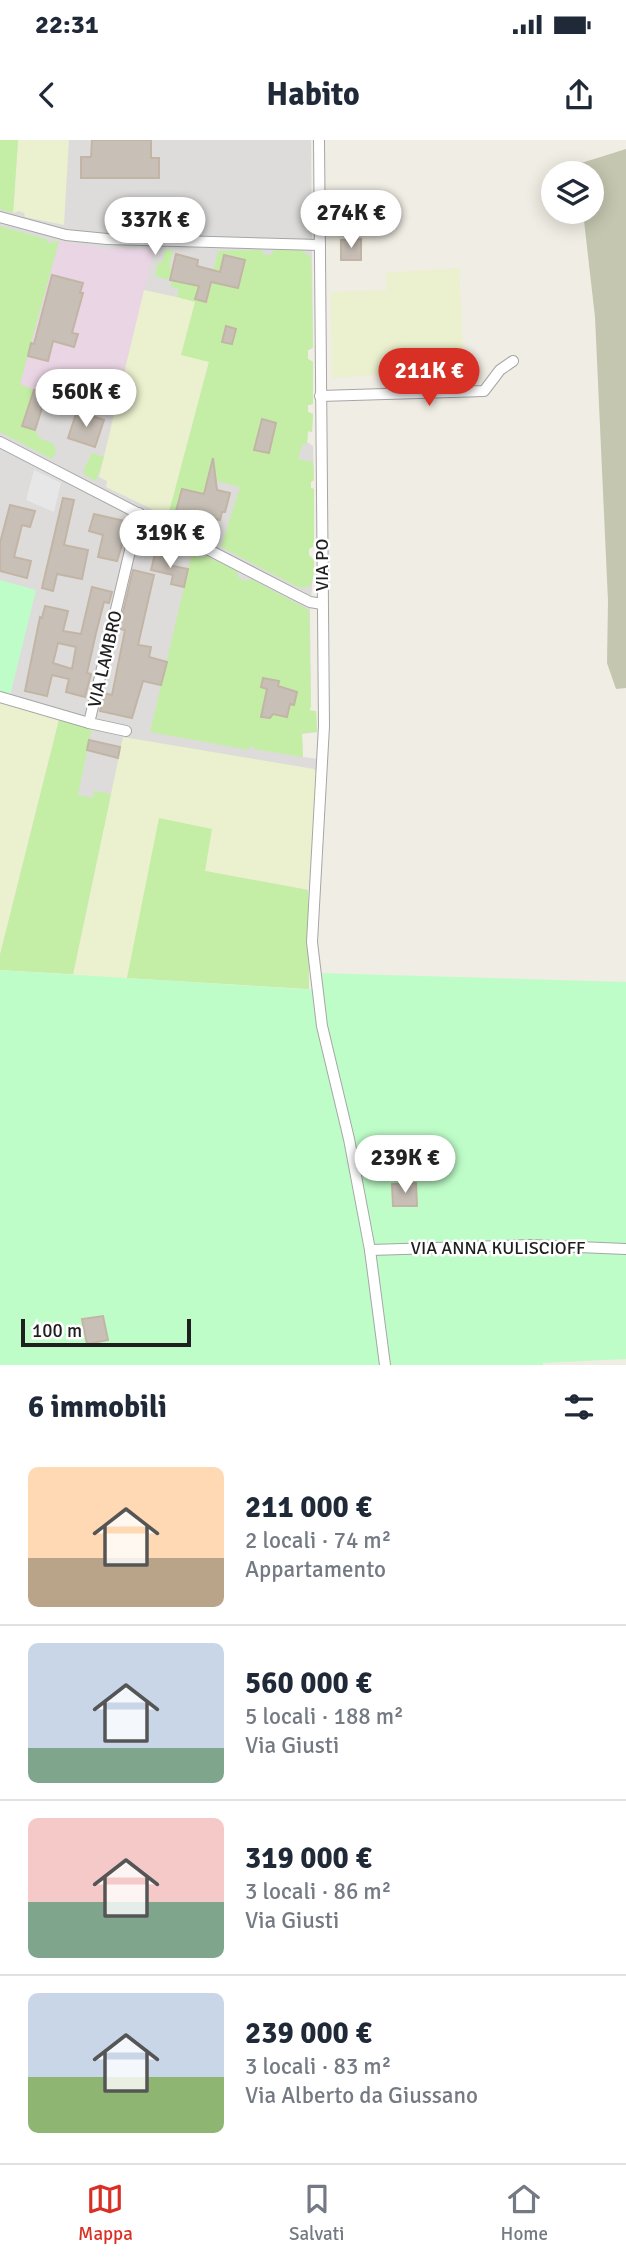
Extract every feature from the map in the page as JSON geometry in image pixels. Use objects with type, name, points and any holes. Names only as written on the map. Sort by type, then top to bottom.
[{"type":"street","name":"VIA PO","points":[[319,140],[323,769],[312,942],[322,1026],[349,1139],[370,1250],[385,1365]]},
{"type":"street","points":[[0,217],[66,235],[107,239],[320,245]]},
{"type":"street","points":[[320,396],[484,391],[500,370],[513,360]]},
{"type":"street","points":[[0,442],[310,602],[322,604]]},
{"type":"street","name":"VIA LAMBRO","points":[[89,723],[139,513]]},
{"type":"street","points":[[0,697],[126,731]]},
{"type":"street","name":"VIA ANNA KULISCIOFF","points":[[370,1250],[531,1245],[626,1249]]},
{"type":"shaded area","points":[[0,140],[311,140],[313,348],[308,350],[308,359],[313,362],[313,404],[308,405],[308,412],[313,414],[312,432],[308,431],[307,442],[313,446],[314,480],[311,482],[311,488],[314,489],[314,546],[309,548],[309,555],[314,560],[310,613],[309,707],[310,711],[316,711],[317,732],[302,734],[303,757],[320,759],[307,898],[309,989],[0,970]]},
{"type":"shaded area","points":[[18,140],[69,140],[64,225],[25,217],[24,213],[19,211],[13,213]]},
{"type":"shaded area","points":[[626,149],[626,688],[616,689],[607,663],[608,601],[595,317],[584,224],[604,224],[604,161],[588,161]]},
{"type":"shaded area","points":[[59,241],[116,250],[154,250],[113,417],[20,385]]},
{"type":"shaded area","points":[[459,268],[464,368],[332,378],[331,292],[387,290],[385,273]]},
{"type":"shaded area","points":[[144,290],[195,301],[209,362],[169,513],[160,513],[106,487],[107,481],[99,477]]},
{"type":"shaded area","points":[[34,470],[61,483],[54,512],[26,500]]},
{"type":"shaded area","points":[[0,703],[59,720],[0,955]]},
{"type":"shaded area","points":[[123,737],[314,769],[318,775],[308,890],[205,871],[127,978],[309,989],[316,1026],[0,970],[73,974]]},
{"type":"green space","points":[[0,140],[18,140],[13,213],[0,209]]},
{"type":"green space","points":[[0,226],[46,239],[48,243],[59,241],[20,384],[34,390],[22,426],[35,430],[39,438],[54,444],[56,452],[52,459],[0,432]]},
{"type":"green space","points":[[165,250],[173,250],[169,268],[173,269],[170,280],[155,276],[158,262],[162,263]]},
{"type":"green space","points":[[261,250],[265,255],[271,255],[274,250],[302,250],[311,258],[313,348],[308,350],[308,359],[313,362],[313,404],[308,405],[308,412],[313,414],[312,432],[308,431],[307,443],[302,445],[298,459],[313,462],[314,480],[311,482],[311,488],[314,489],[314,546],[309,549],[309,555],[314,560],[314,571],[312,581],[307,587],[296,586],[221,547],[240,487],[217,481],[216,473],[210,472],[199,534],[176,523],[192,522],[202,494],[182,489],[174,520],[168,516],[209,362],[181,355],[195,302],[177,297],[179,289],[171,287],[172,280],[198,286],[195,299],[206,302],[218,251]],"holes":[[[262,419],[276,423],[272,443],[263,441],[261,451],[255,450]]]},
{"type":"green space","points":[[92,453],[104,457],[96,481],[84,474]]},
{"type":"green space","points":[[193,549],[196,556],[206,556],[237,571],[238,577],[245,581],[251,579],[309,610],[309,710],[316,711],[317,732],[302,733],[303,757],[254,749],[250,746],[249,750],[150,732]]},
{"type":"green space","points":[[0,580],[36,590],[10,696],[0,693]]},
{"type":"green space","points":[[59,720],[92,727],[78,795],[93,798],[94,791],[111,794],[73,974],[0,970],[0,955]]},
{"type":"green space","points":[[159,818],[212,829],[205,871],[308,890],[309,989],[127,978]]},
{"type":"green space","points":[[0,970],[317,990],[317,973],[626,982],[626,1359],[543,1365],[0,1365]]},
{"type":"building","points":[[92,140],[151,140],[151,158],[159,158],[159,178],[81,178],[81,157],[91,157]]},
{"type":"building","points":[[361,239],[361,260],[341,260],[341,240]]},
{"type":"building","points":[[176,254],[198,260],[197,266],[220,272],[224,255],[245,260],[238,288],[211,282],[206,302],[195,299],[199,286],[170,280]]},
{"type":"building","points":[[52,275],[83,283],[80,293],[83,293],[72,333],[78,334],[74,347],[53,341],[48,361],[28,356],[31,343],[34,344]]},
{"type":"building","points":[[226,326],[236,329],[232,344],[222,342]]},
{"type":"building","points":[[34,390],[67,401],[64,408],[44,402],[35,430],[22,426]]},
{"type":"building","points":[[77,411],[104,420],[95,447],[68,438]]},
{"type":"building","points":[[262,419],[276,423],[269,453],[254,450]]},
{"type":"building","points":[[213,458],[217,490],[230,493],[220,520],[176,511],[182,489],[204,494]]},
{"type":"building","points":[[63,498],[74,500],[64,545],[88,550],[82,579],[57,574],[53,591],[42,588]]},
{"type":"building","points":[[10,505],[35,511],[30,527],[22,525],[14,557],[31,561],[27,578],[0,571],[0,543]]},
{"type":"building","points":[[94,514],[129,522],[117,561],[98,557],[103,535],[89,531]]},
{"type":"building","points":[[155,554],[168,557],[168,565],[188,569],[184,587],[171,584],[173,575],[151,570]]},
{"type":"building","points":[[133,570],[154,575],[138,645],[151,647],[149,657],[167,662],[161,685],[143,681],[132,718],[100,711],[104,693],[112,695],[125,630],[119,629]]},
{"type":"building","points":[[92,587],[112,592],[109,603],[104,602],[96,633],[85,697],[66,692],[69,679],[52,675],[47,696],[25,691],[40,617],[42,618],[45,606],[68,611],[63,631],[81,634]],"holes":[[[58,643],[76,647],[72,669],[53,663]]]},
{"type":"building","points":[[263,678],[279,681],[278,686],[297,692],[287,717],[273,714],[270,718],[261,717],[267,689],[261,687]]},
{"type":"building","points":[[89,740],[120,747],[118,758],[87,750]]},
{"type":"building","points":[[416,1183],[417,1206],[393,1206],[392,1184]]},
{"type":"building","points":[[103,1316],[108,1340],[87,1344],[82,1319]]}]
